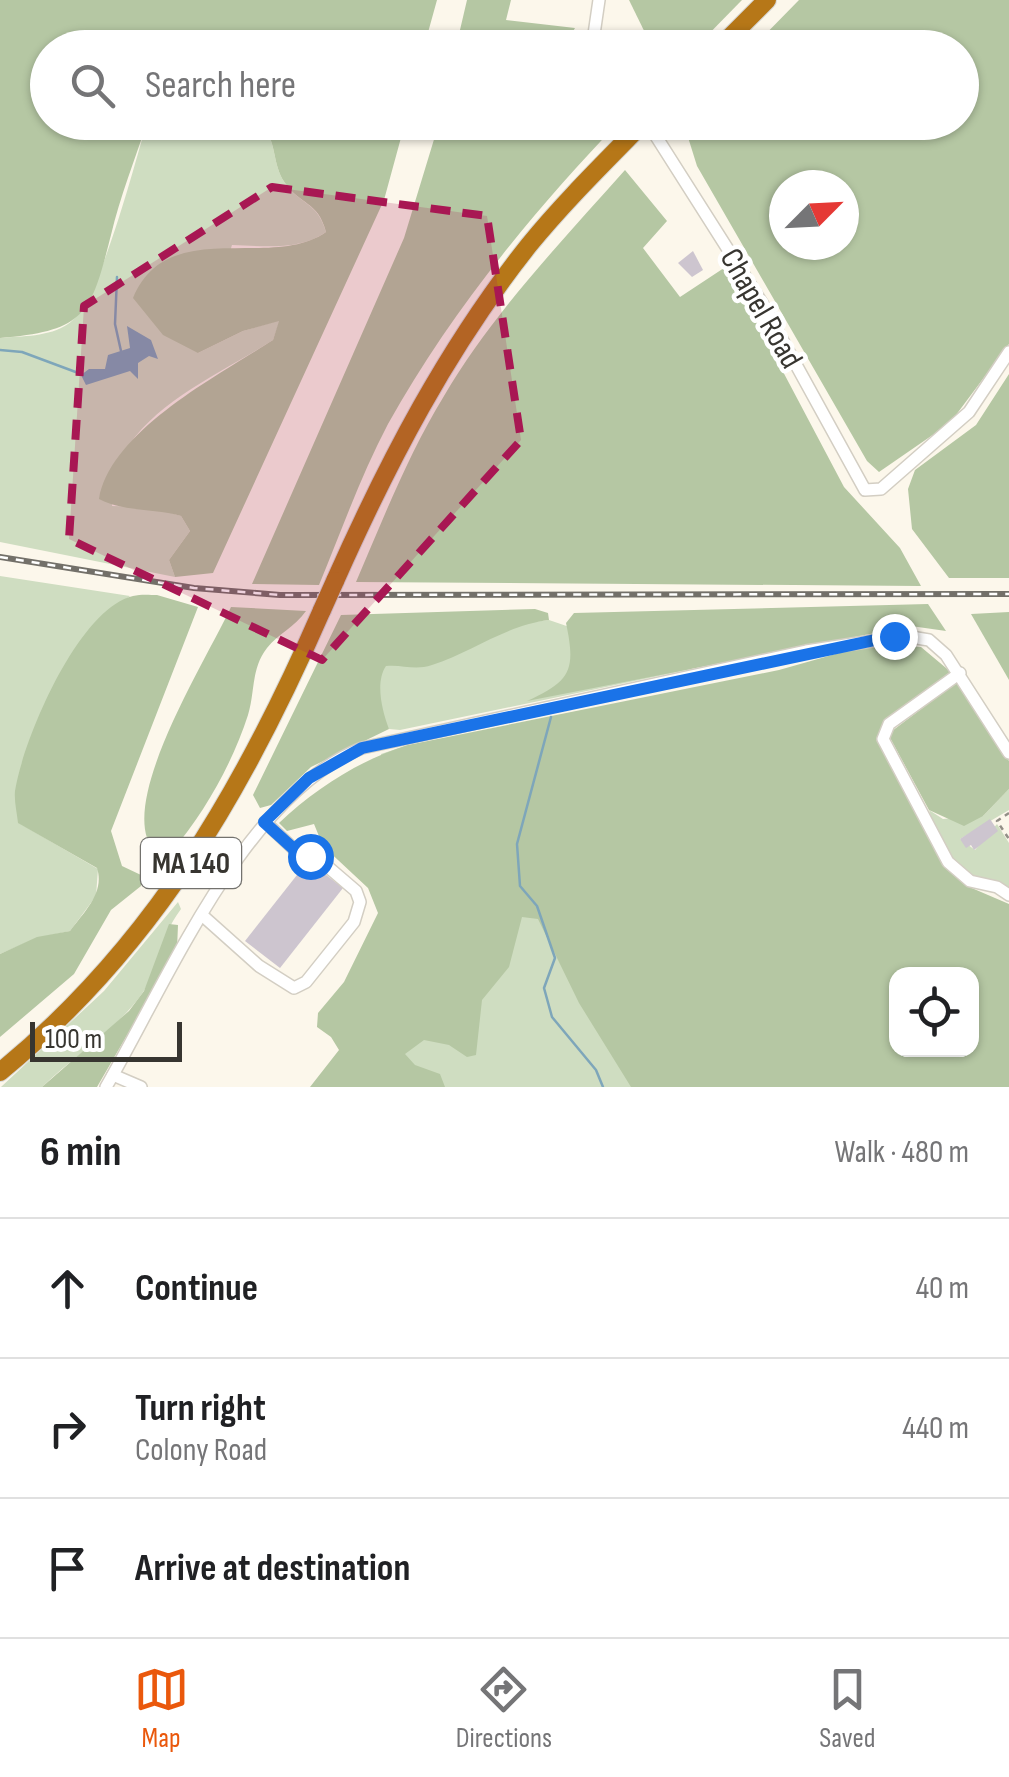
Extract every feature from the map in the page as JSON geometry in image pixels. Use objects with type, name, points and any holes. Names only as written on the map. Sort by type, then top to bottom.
[{"type":"highway","points":[[737,30],[766,0]]},
{"type":"highway","name":"MA 140","points":[[0,1072],[80,998],[191,863],[257,751],[405,432],[476,316],[532,242],[628,140]]},
{"type":"street","points":[[595,30],[599,0]]},
{"type":"street","name":"Chapel Road","points":[[657,140],[762,303],[858,481],[873,492],[969,412],[1009,352]]},
{"type":"street","points":[[142,1087],[109,1081],[203,916],[264,822],[323,768],[374,744],[894,636],[925,639],[940,649],[1009,753]]},
{"type":"street","points":[[960,674],[889,724],[883,739],[948,862],[970,882],[997,887],[1009,895]]},
{"type":"street","points":[[203,916],[259,966],[294,988],[306,982],[354,922],[360,902],[356,891],[321,861],[296,851],[264,822]]},
{"type":"path","points":[[1009,812],[995,822],[1009,839]]},
{"type":"highlighted area","points":[[272,187],[487,216],[521,440],[322,660],[69,539],[84,306]]},
{"type":"green space","points":[[0,0],[437,0],[429,30],[30,30],[30,140],[141,140],[97,283],[81,313],[51,330],[0,338]]},
{"type":"green space","points":[[467,0],[511,0],[506,20],[575,28],[574,30],[460,30]]},
{"type":"green space","points":[[629,0],[742,0],[713,30],[644,30]]},
{"type":"green space","points":[[799,0],[1009,0],[1009,344],[950,423],[879,472],[867,461],[697,166],[689,140],[979,140],[979,30],[770,30]]},
{"type":"green space","points":[[142,140],[271,140],[285,183],[318,214],[326,232],[293,245],[232,245],[198,353],[243,331],[280,320],[273,340],[172,403],[137,434],[121,459],[112,506],[152,507],[181,516],[190,531],[169,560],[175,577],[0,542],[0,338],[52,331],[68,324],[80,311],[104,262]]},
{"type":"green space","points":[[271,140],[400,140],[384,200],[213,573],[175,577],[169,560],[190,531],[181,516],[99,499],[107,474],[123,450],[170,407],[273,340],[279,321],[243,331],[198,353],[163,335],[133,298],[149,273],[170,258],[195,251],[303,243],[326,232],[318,214],[291,190],[278,168]]},
{"type":"green space","points":[[434,140],[602,140],[494,266],[412,383],[378,443],[319,585],[252,584],[404,238]]},
{"type":"green space","points":[[625,170],[667,221],[643,248],[680,297],[727,266],[844,487],[900,548],[921,586],[356,582],[419,441],[463,366],[529,279]]},
{"type":"green space","points":[[1009,374],[1009,578],[949,578],[912,529],[908,489],[915,470],[976,425]]},
{"type":"green space","points":[[0,576],[130,596],[92,626],[19,823],[98,869],[96,896],[70,931],[37,938],[0,954]]},
{"type":"green space","points":[[157,595],[198,607],[111,831],[122,866],[141,875],[141,886],[111,910],[74,974],[0,1037],[0,954],[37,937],[70,931],[92,902],[99,877],[97,868],[18,823],[15,791],[29,741],[56,679],[92,625],[112,606],[133,596]]},
{"type":"green space","points":[[928,604],[946,631],[911,626],[527,701],[553,687],[567,672],[570,652],[566,623],[574,613]]},
{"type":"green space","points":[[231,607],[306,611],[262,656],[248,715],[226,769],[172,851],[147,838],[144,814],[149,786],[173,722]]},
{"type":"green space","points":[[535,609],[548,613],[549,620],[518,627],[432,665],[386,666],[380,688],[389,729],[311,767],[271,805],[260,808],[253,795],[341,615]]},
{"type":"green space","points":[[1009,612],[1009,680],[971,614]]},
{"type":"green space","points":[[549,620],[692,669],[400,730],[389,729],[380,718],[361,664],[510,625]]},
{"type":"green space","points":[[871,644],[921,647],[952,673],[889,719],[883,750],[954,874],[967,886],[1009,904],[1009,1087],[631,1087],[579,1003],[538,919],[522,917],[509,967],[482,1000],[476,1055],[467,1057],[449,1045],[424,1040],[405,1054],[415,1065],[440,1074],[445,1087],[310,1087],[339,1050],[331,1037],[317,1027],[318,1013],[344,982],[378,913],[368,888],[323,846],[314,824],[287,831],[279,823],[323,787],[356,767],[408,745],[779,670]]},
{"type":"green space","points":[[957,682],[1009,761],[1009,789],[983,816],[964,826],[929,810],[888,734]]},
{"type":"green space","points":[[515,734],[683,1087],[339,1087],[381,906],[381,754],[408,745]]},
{"type":"green space","points":[[1009,789],[1009,810],[960,839],[975,850],[997,824],[1009,843],[1009,892],[956,864],[941,842],[929,810],[943,819],[983,816]]},
{"type":"green space","points":[[178,902],[181,909],[167,932],[152,975],[131,1008],[42,1087],[1,1087],[104,991]]},
{"type":"green space","points":[[169,924],[178,925],[177,949],[97,1087],[42,1087],[129,1011],[144,991]]},
{"type":"water","points":[[127,326],[151,340],[158,359],[149,356],[138,363],[138,379],[130,371],[86,385],[81,375],[89,369],[105,369],[108,355],[130,348]]},
{"type":"building","points":[[693,251],[703,270],[692,277],[678,263]]},
{"type":"building","points":[[990,819],[998,831],[974,850],[971,845],[966,848],[960,839]]},
{"type":"building","points":[[308,861],[343,888],[280,968],[245,941]]},
{"type":"waterway","points":[[117,277],[115,324],[121,351]]},
{"type":"waterway","points":[[0,350],[22,352],[81,374]]},
{"type":"waterway","points":[[551,717],[517,844],[520,886],[537,906],[555,958],[544,988],[552,1017],[596,1070],[603,1087]]},
{"type":"railway","points":[[0,557],[194,588],[280,595],[1009,594]]},
{"type":"route","points":[[310,856],[296,851],[264,822],[309,778],[362,748],[422,732],[894,636]]}]
